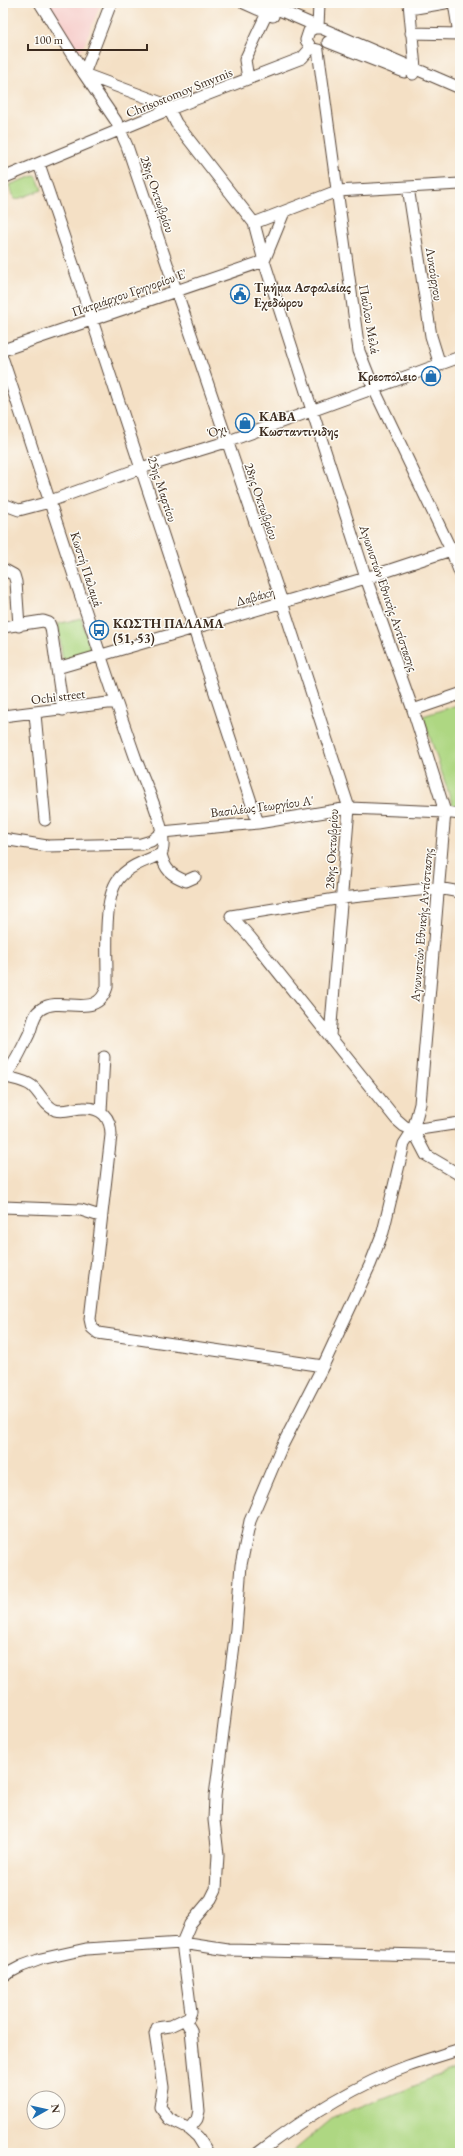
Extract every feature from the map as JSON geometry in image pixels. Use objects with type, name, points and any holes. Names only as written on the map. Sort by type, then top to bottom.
[{"type":"street","name":"28ης Οκτωβρίου","points":[[40,3],[120,131],[176,290],[226,442],[282,602],[349,808],[330,1036]]},
{"type":"street","points":[[111,3],[84,74],[163,103],[170,109]]},
{"type":"street","points":[[244,3],[265,8],[317,29],[413,72],[460,96]]},
{"type":"street","points":[[317,29],[328,35],[328,42],[324,48],[314,49],[306,40],[317,29],[319,3]]},
{"type":"street","points":[[413,72],[410,6],[445,3]]},
{"type":"street","points":[[411,34],[460,34],[454,3]]},
{"type":"street","points":[[248,78],[245,60],[265,8]]},
{"type":"street","points":[[328,42],[460,88]]},
{"type":"street","name":"Chrisostomoy Smyrnis","points":[[3,178],[120,131],[170,109],[302,58],[314,49]]},
{"type":"street","name":"Παύλου Μελά","points":[[314,49],[337,190],[358,351],[374,388],[456,548],[460,573]]},
{"type":"street","name":"Αγωνιστών Εθνικής Αντίστασης","points":[[170,109],[176,123],[254,223],[264,261],[366,578],[414,710],[445,812],[420,1104],[413,1130],[404,1144],[383,1232],[322,1366],[281,1448],[250,1521],[241,1565],[236,1629],[215,1796],[214,1820],[218,1855],[216,1889],[211,1900],[190,1924],[182,1943]]},
{"type":"street","name":"25ης Μαρτίου","points":[[39,164],[142,468],[258,823]]},
{"type":"street","points":[[254,223],[337,190],[460,184]]},
{"type":"street","name":"Λυκούργου","points":[[408,187],[431,336],[440,365]]},
{"type":"street","points":[[264,261],[284,212]]},
{"type":"street","name":"Πατριάρχου Γρηγορίου Ε'","points":[[3,350],[264,261]]},
{"type":"street","name":"Όχι","points":[[3,504],[19,510],[51,501],[142,468],[226,442],[460,357]]},
{"type":"street","name":"Κωστή Παλαμά","points":[[3,360],[51,501],[100,655],[162,832],[164,850],[161,854]]},
{"type":"street","name":"Δαβάκη","points":[[57,668],[366,578],[456,548]]},
{"type":"street","points":[[3,569],[14,576],[16,582],[19,626]]},
{"type":"street","points":[[3,627],[19,626],[43,621],[49,623],[63,710]]},
{"type":"street","points":[[414,710],[460,694]]},
{"type":"street","name":"Ochi street","points":[[3,716],[35,714],[116,702]]},
{"type":"street","points":[[35,714],[45,820]]},
{"type":"street","name":"Βασιλέως Γεωργίου Α'","points":[[162,832],[258,823],[349,808],[460,814]]},
{"type":"street","points":[[3,840],[47,846],[141,844],[151,841],[162,832]]},
{"type":"street","points":[[195,877],[186,881],[172,875],[165,867],[161,854],[128,870],[120,877],[112,889],[108,911],[107,987],[105,995],[101,1000],[90,1005],[53,1006],[39,1010],[33,1018],[29,1033],[12,1068],[3,1076],[30,1085],[50,1107],[56,1110],[83,1108],[101,1111],[109,1120],[111,1127],[100,1216],[90,1319],[94,1330],[98,1333],[322,1366]]},
{"type":"street","points":[[460,892],[438,888],[342,898],[231,916],[396,1119],[404,1126],[413,1130],[460,1123]]},
{"type":"street","points":[[101,1111],[104,1057]]},
{"type":"street","points":[[413,1130],[426,1155],[460,1175]]},
{"type":"street","points":[[3,1207],[81,1210],[100,1216]]},
{"type":"street","points":[[182,1943],[191,2012],[189,2017],[185,2020],[170,2026],[157,2028],[155,2034],[162,2087],[160,2107],[170,2119],[189,2129],[198,2137],[208,2153]]},
{"type":"street","points":[[3,1976],[22,1966],[41,1959],[86,1949],[182,1943],[228,1950],[460,1956]]},
{"type":"street","points":[[185,2020],[191,2030],[199,2106],[197,2119],[189,2129]]},
{"type":"street","points":[[258,2153],[290,2128],[365,2086],[406,2066],[460,2049]]},
{"type":"shaded area","points":[[43,3],[101,3],[82,50],[71,51]]},
{"type":"green space","points":[[36,175],[42,190],[15,200],[9,185]]},
{"type":"green space","points":[[81,618],[92,654],[63,663],[58,624]]},
{"type":"green space","points":[[460,704],[460,810],[454,809],[423,716]]},
{"type":"green space","points":[[460,2068],[460,2153],[291,2153],[333,2118]]},
{"type":"place","name":"Τμήμα Ασφαλείας Εχεδώρου","points":[[240,294]]},
{"type":"place","name":"Κρεοπολειο","points":[[431,376]]},
{"type":"place","name":"ΚΑΒΑ Κωσταντινιδης","points":[[245,423]]},
{"type":"place","name":"ΚΩΣΤΗ ΠΑΛΑΜΑ (51, 53)","points":[[99,630]]}]
